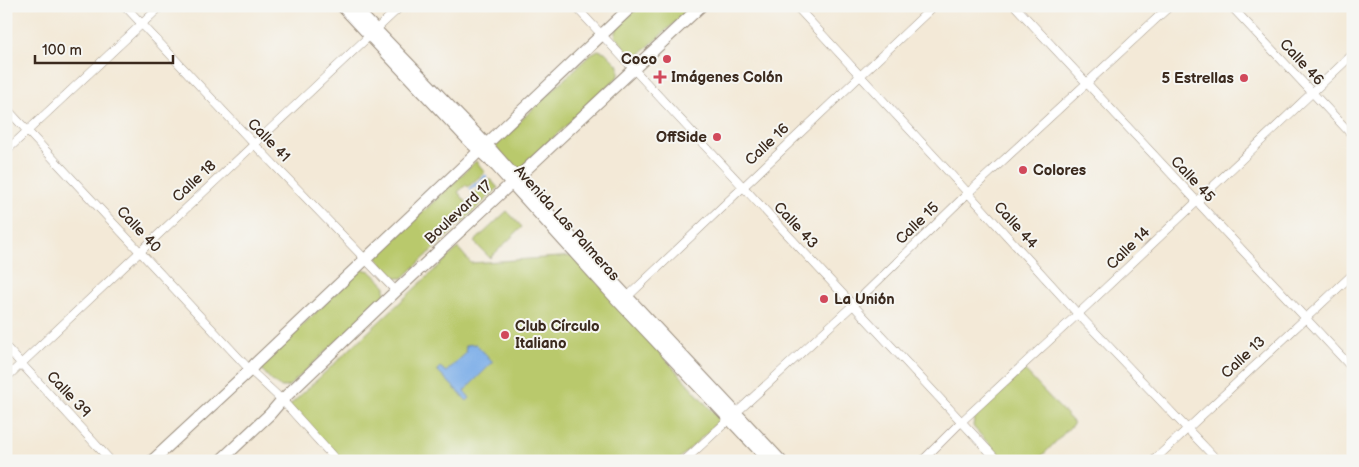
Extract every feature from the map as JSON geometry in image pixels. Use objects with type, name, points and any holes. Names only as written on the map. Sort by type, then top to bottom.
[{"type":"main road","name":"Avenida Las Palmeras","points":[[342,6],[373,33],[483,147],[497,167],[513,181],[733,415],[781,461]]},
{"type":"main road","name":"Avenida Las Palmeras","points":[[353,6],[373,33]]},
{"type":"main road","name":"Boulevard 17","points":[[152,461],[632,6]]},
{"type":"main road","name":"Boulevard 17","points":[[220,461],[396,291],[701,6]]},
{"type":"main road","name":"Avenida Las Palmeras","points":[[733,415],[770,461]]},
{"type":"street","name":"Calle 41","points":[[125,6],[254,144],[396,291]]},
{"type":"street","points":[[6,151],[160,6]]},
{"type":"street","name":"Calle 18","points":[[6,378],[401,6]]},
{"type":"street","name":"Calle 43","points":[[575,6],[998,461]]},
{"type":"street","name":"Calle 44","points":[[796,6],[1078,314],[1218,461]]},
{"type":"street","name":"Calle 16","points":[[624,300],[934,6]]},
{"type":"street","name":"Calle 45","points":[[1014,6],[1353,369]]},
{"type":"street","name":"Calle 15","points":[[684,461],[853,305],[968,193],[1170,6]]},
{"type":"street","name":"Calle 46","points":[[1232,6],[1353,136]]},
{"type":"street","name":"Calle 14","points":[[922,461],[961,422],[1353,54]]},
{"type":"street","name":"Calle 40","points":[[6,108],[250,370],[282,400]]},
{"type":"street","name":"Calle 13","points":[[1153,461],[1353,274]]},
{"type":"street","name":"Calle 39","points":[[6,347],[111,461]]},
{"type":"street","points":[[282,400],[337,461]]},
{"type":"green space","points":[[639,6],[693,6],[638,56],[631,55],[615,36],[618,25]]},
{"type":"green space","points":[[598,50],[605,52],[619,66],[619,76],[521,168],[513,167],[496,147],[499,141],[591,54]]},
{"type":"green space","points":[[476,161],[485,172],[468,187],[466,185],[458,192],[467,203],[473,197],[472,195],[490,179],[498,188],[403,278],[396,278],[378,260],[377,256]]},
{"type":"green space","points":[[507,211],[522,227],[490,258],[474,242]]},
{"type":"green space","name":"Club Círculo Italiano","points":[[458,248],[471,263],[574,256],[720,420],[677,461],[339,461],[288,407]]},
{"type":"green space","points":[[362,269],[370,271],[385,285],[383,298],[289,386],[281,387],[277,385],[262,370],[261,364]]},
{"type":"green space","points":[[1024,370],[1074,423],[1037,461],[1005,461],[975,429],[973,426],[974,419]]},
{"type":"water","points":[[476,344],[493,362],[464,391],[470,398],[467,401],[437,370],[440,367],[446,372],[465,354],[466,345]]},
{"type":"waterway","points":[[470,189],[486,176]]},
{"type":"place","name":"Coco","points":[[667,59]]},
{"type":"place","name":"Imágenes Colón","points":[[660,77]]},
{"type":"place","name":"5 Estrellas","points":[[1244,78]]},
{"type":"place","name":"OffSide","points":[[717,137]]},
{"type":"place","name":"Colores","points":[[1023,170]]},
{"type":"place","name":"La Unión","points":[[824,299]]},
{"type":"place","name":"Club Círculo Italiano","points":[[505,335]]}]
